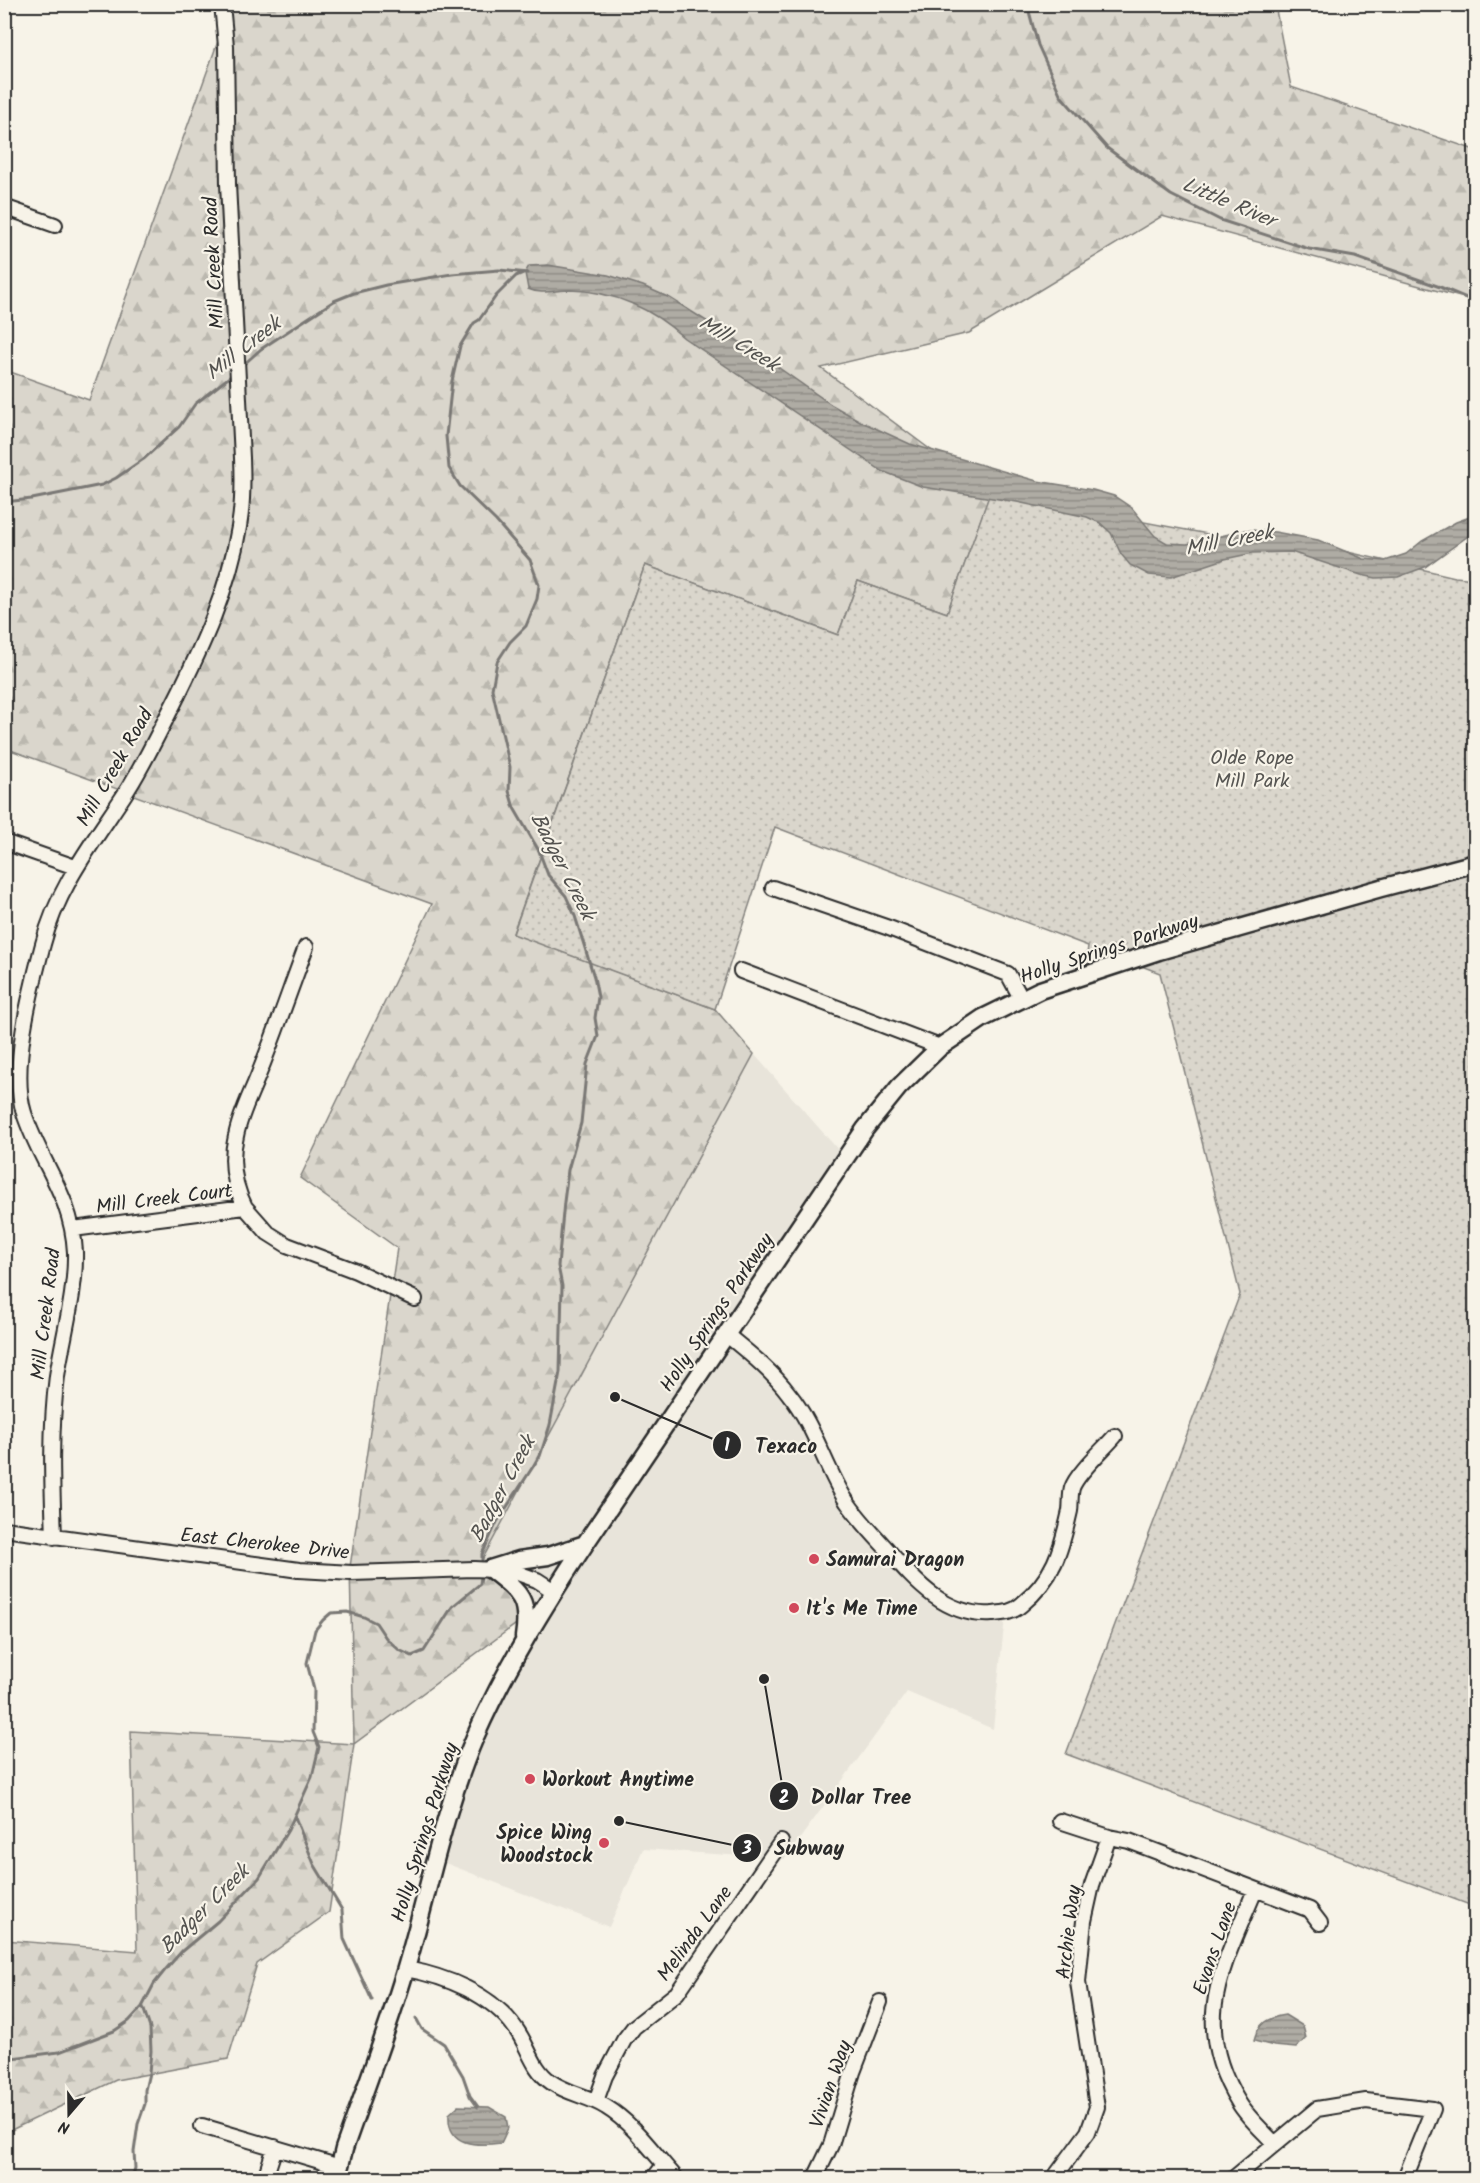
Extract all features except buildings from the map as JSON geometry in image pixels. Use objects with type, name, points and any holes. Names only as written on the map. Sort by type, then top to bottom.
[{"type":"main road","name":"Holly Springs Parkway","points":[[339,2173],[405,1969],[433,1861],[460,1779],[485,1715],[524,1640],[554,1591],[865,1129],[899,1087],[940,1047],[982,1018],[1040,990],[1159,951],[1476,863]]},
{"type":"main road","points":[[490,1569],[519,1560],[548,1556],[585,1544]]},
{"type":"main road","points":[[490,1569],[520,1594],[527,1620],[524,1640]]},
{"type":"street","name":"Mill Creek Road","points":[[54,1537],[52,1425],[57,1376],[73,1283],[75,1254],[73,1229],[66,1203],[33,1137],[23,1110],[18,1080],[24,1029],[43,943],[54,907],[75,867],[130,785],[158,736],[204,641],[228,576],[239,528],[243,499],[238,355],[228,184],[226,46],[222,4]]},
{"type":"street","points":[[4,207],[55,225]]},
{"type":"street","points":[[4,842],[75,867]]},
{"type":"street","points":[[773,888],[889,928],[1008,974],[1021,998]]},
{"type":"street","points":[[245,1207],[237,1191],[233,1167],[235,1137],[306,947]]},
{"type":"street","points":[[741,971],[940,1047]]},
{"type":"street","name":"Mill Creek Court","points":[[73,1229],[245,1207],[268,1233],[287,1245],[356,1271],[415,1299]]},
{"type":"street","points":[[727,1335],[753,1356],[790,1395],[803,1414],[847,1501],[867,1526],[922,1589],[968,1613],[1011,1612],[1022,1605],[1048,1577],[1058,1559],[1070,1510],[1072,1488],[1087,1467],[1115,1436]]},
{"type":"street","name":"East Cherokee Drive","points":[[4,1529],[299,1570],[352,1573],[490,1569],[512,1571],[524,1574],[554,1591]]},
{"type":"street","points":[[1060,1821],[1129,1841],[1310,1910],[1320,1923]]},
{"type":"street","name":"Archie Way","points":[[1054,2178],[1088,2132],[1097,2107],[1078,1982],[1084,1921],[1092,1885],[1109,1837]]},
{"type":"street","name":"Melinda Lane","points":[[596,2101],[604,2076],[624,2040],[634,2027],[677,1993],[781,1842]]},
{"type":"street","name":"Evans Lane","points":[[1255,1890],[1225,1963],[1214,2000],[1213,2034],[1221,2066],[1240,2104],[1275,2144]]},
{"type":"street","points":[[405,1969],[435,1976],[477,1995],[503,2014],[516,2028],[535,2065],[546,2078],[561,2088],[596,2101],[621,2116],[676,2178]]},
{"type":"street","name":"Vivian Way","points":[[816,2178],[831,2145],[854,2072],[880,2002]]},
{"type":"street","points":[[1234,2178],[1317,2109],[1366,2101],[1433,2109],[1405,2178]]},
{"type":"street","points":[[202,2126],[275,2148],[339,2173]]},
{"type":"street","points":[[265,2178],[275,2148]]},
{"type":"street","points":[[654,2178],[664,2165]]},
{"type":"shaded area","points":[[754,1054],[841,1153],[725,1328],[756,1354],[811,1435],[880,1547],[944,1606],[972,1620],[1005,1617],[993,1729],[907,1692],[785,1859],[643,1849],[609,1927],[435,1859],[533,1623],[481,1563]]},
{"type":"green space","points":[[231,5],[1275,5],[1291,87],[1475,150],[1475,301],[1162,216],[969,333],[821,368],[990,494],[947,613],[858,581],[838,635],[645,565],[513,933],[715,1009],[754,1054],[481,1562],[527,1616],[354,1744],[350,1567],[397,1248],[300,1178],[432,904],[5,748],[5,370],[89,400]]},
{"type":"green space","name":"Olde Rope Mill Park","points":[[990,493],[1229,538],[1253,530],[1455,577],[1475,579],[1475,1907],[1066,1754],[1240,1294],[1160,973],[1123,959],[1085,970],[1088,946],[775,827],[715,1009],[513,934],[645,565],[838,635],[858,581],[947,613]]},
{"type":"green space","points":[[131,1731],[354,1744],[329,1912],[257,1964],[228,2059],[116,2080],[5,2133],[5,1940],[137,1951]]},
{"type":"water","points":[[548,265],[608,275],[643,286],[670,298],[762,356],[832,405],[910,444],[1037,481],[1093,490],[1114,496],[1132,508],[1155,536],[1167,543],[1187,544],[1246,530],[1275,532],[1318,540],[1364,559],[1385,561],[1406,554],[1422,541],[1456,522],[1475,515],[1475,534],[1471,534],[1425,567],[1398,577],[1376,578],[1361,575],[1291,552],[1253,553],[1225,559],[1171,577],[1149,575],[1130,565],[1121,554],[1111,533],[1100,523],[1087,517],[1017,502],[923,487],[882,471],[646,310],[617,298],[586,291],[543,292],[528,289],[525,273],[529,266]]},
{"type":"water","points":[[1285,2015],[1303,2026],[1306,2038],[1296,2048],[1254,2041],[1261,2025],[1273,2018]]},
{"type":"water","points":[[458,2106],[489,2107],[506,2117],[508,2128],[501,2143],[473,2144],[458,2138],[450,2125],[449,2114]]},
{"type":"waterway","name":"Little River","points":[[1027,4],[1038,45],[1061,96],[1107,148],[1171,195],[1220,220],[1309,249],[1355,257],[1476,302]]},
{"type":"waterway","name":"Mill Creek","points":[[242,366],[261,349],[334,301],[354,293],[452,274],[499,270],[528,273]]},
{"type":"waterway","name":"Badger Creek","points":[[482,1560],[482,1554],[497,1522],[540,1456],[550,1425],[560,1372],[562,1286],[558,1266],[564,1202],[568,1170],[581,1123],[587,1064],[598,1036],[595,1018],[598,997],[575,916],[566,896],[548,875],[539,851],[514,808],[509,791],[510,767],[492,689],[497,662],[510,642],[526,626],[537,599],[539,585],[530,560],[496,521],[460,486],[449,468],[446,436],[452,381],[460,346],[474,323],[479,320],[496,296],[516,276],[523,273]]},
{"type":"waterway","name":"Mill Creek","points":[[4,502],[32,499],[102,485],[116,478],[145,458],[179,427],[195,404],[232,375]]},
{"type":"waterway","name":"Badger Creek","points":[[4,2059],[59,2052],[114,2031],[129,2021],[142,2007],[154,1984],[182,1951],[218,1921],[259,1878],[288,1830],[312,1777],[319,1747],[313,1732],[314,1690],[307,1663],[315,1630],[323,1620],[331,1613],[347,1612],[364,1617],[376,1623],[386,1638],[399,1650],[412,1656],[424,1651],[452,1607],[480,1584],[481,1577]]},
{"type":"waterway","points":[[295,1817],[314,1864],[342,1910],[344,1939],[372,2000]]},
{"type":"waterway","points":[[132,2178],[135,2168],[134,2152],[138,2124],[145,2104],[151,2051],[150,2028],[143,2007]]},
{"type":"waterway","points":[[416,2018],[422,2029],[444,2044],[463,2076],[470,2096],[478,2107]]},
{"type":"place","name":"Texaco","points":[[615,1397]]},
{"type":"place","name":"Samurai Dragon","points":[[814,1559]]},
{"type":"place","name":"It's Me Time","points":[[794,1608]]},
{"type":"place","name":"Dollar Tree","points":[[764,1679]]},
{"type":"place","name":"Workout Anytime","points":[[530,1779]]},
{"type":"place","name":"Subway","points":[[619,1821]]},
{"type":"place","name":"Spice Wing Woodstock","points":[[604,1843]]}]
